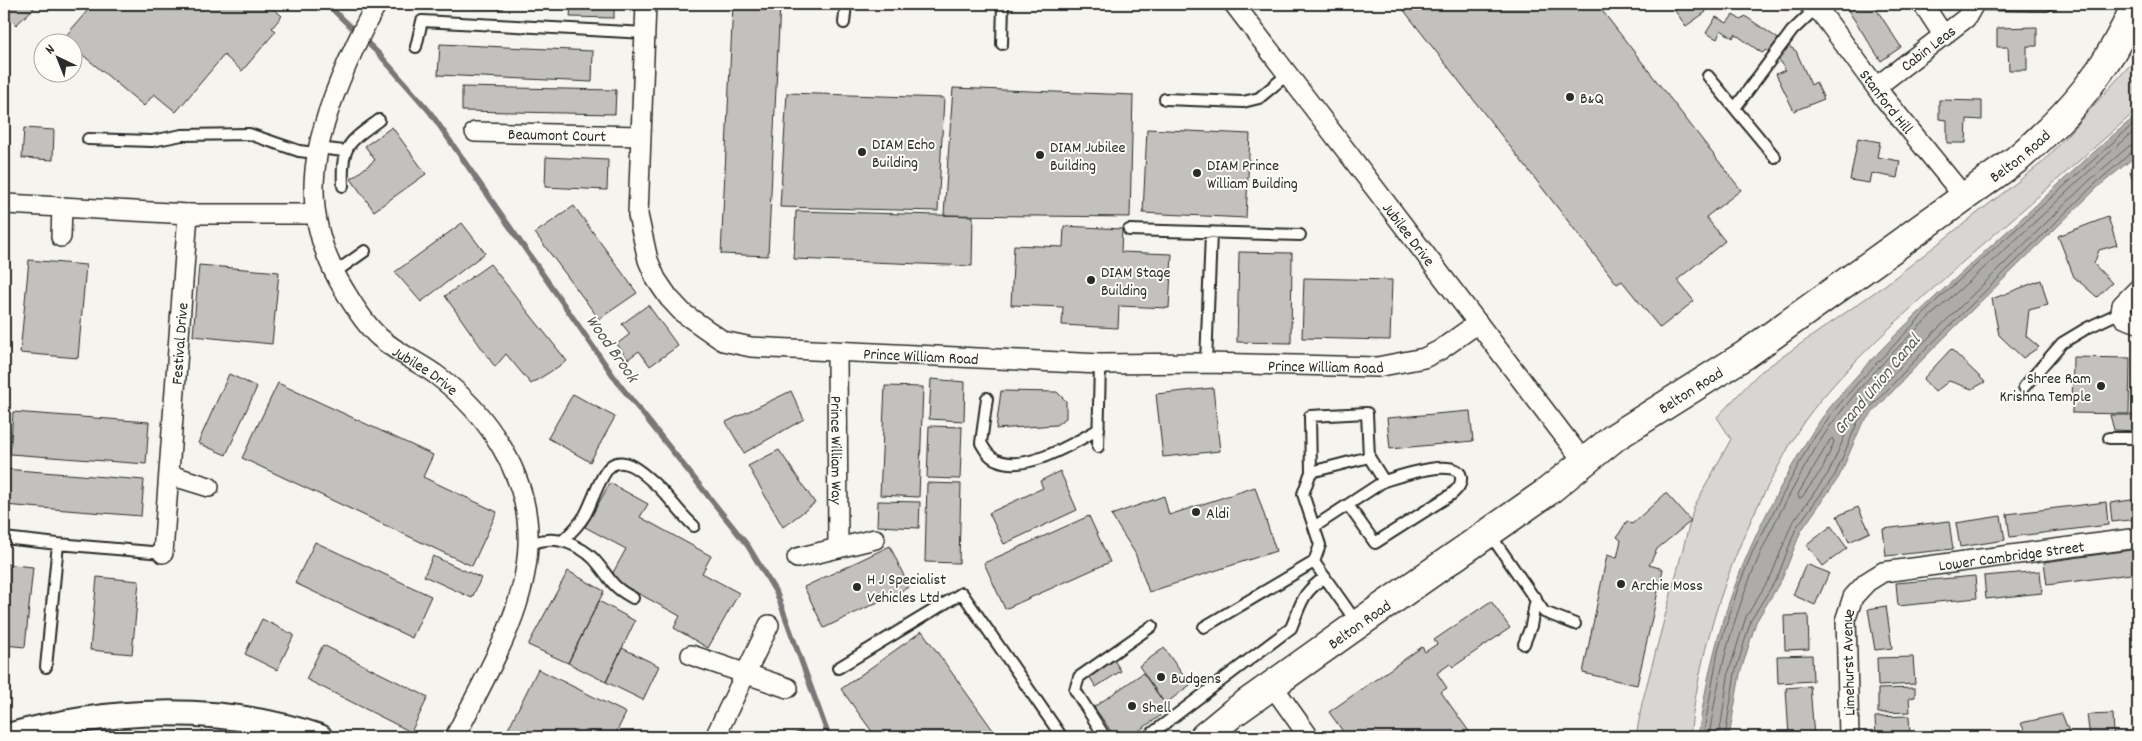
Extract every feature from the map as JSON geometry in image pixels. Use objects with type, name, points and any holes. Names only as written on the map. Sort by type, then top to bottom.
[{"type":"main road","name":"Belton Road","points":[[1204,737],[1272,685],[1547,492],[1615,437],[1745,355],[1838,286],[1965,198],[2017,159],[2048,132],[2078,100],[2103,68],[2136,4]]},
{"type":"street","name":"Jubilee Drive","points":[[377,4],[366,21],[332,98],[317,150],[315,214],[320,237],[334,273],[352,303],[378,336],[451,387],[482,418],[505,453],[519,483],[528,544],[523,588],[513,616],[455,737]]},
{"type":"street","name":"Prince William Road","points":[[646,4],[638,215],[642,238],[656,280],[669,298],[695,322],[723,340],[750,347],[1100,364],[1206,363],[1377,367],[1392,366],[1424,358],[1440,350],[1478,323]]},
{"type":"street","name":"Jubilee Drive","points":[[1234,4],[1584,462]]},
{"type":"street","points":[[1923,4],[1944,36]]},
{"type":"street","name":"Cabin Leas","points":[[1876,87],[1966,18],[1974,4]]},
{"type":"street","name":"Stanford Hill","points":[[1812,6],[1822,14],[1876,87],[1965,198]]},
{"type":"street","name":"Beaumont Court","points":[[475,132],[640,136]]},
{"type":"street","points":[[5,204],[188,214],[315,214]]},
{"type":"street","points":[[60,237],[62,207]]},
{"type":"street","name":"Festival Drive","points":[[163,553],[188,214]]},
{"type":"street","points":[[2138,289],[2122,305],[2121,312],[2124,318],[2138,323]]},
{"type":"street","name":"Prince William Way","points":[[837,352],[838,548]]},
{"type":"street","points":[[170,474],[209,487]]},
{"type":"street","name":"Lower Cambridge Street","points":[[1883,572],[2138,538]]},
{"type":"street","points":[[797,558],[875,539]]},
{"type":"street","name":"Limehurst Avenue","points":[[1849,737],[1846,618],[1853,597],[1866,582],[1883,572]]},
{"type":"street","points":[[715,737],[769,625]]},
{"type":"street","points":[[691,655],[788,688]]},
{"type":"street","points":[[1272,685],[1309,737]]},
{"type":"street","points":[[4,737],[41,727],[98,718],[189,714],[270,724],[320,737]]},
{"type":"lane","points":[[844,23],[846,4]]},
{"type":"lane","points":[[1002,44],[1003,4]]},
{"type":"lane","name":"Cabin Leas","points":[[1974,4],[2047,5]]},
{"type":"lane","points":[[1734,108],[1812,6]]},
{"type":"lane","points":[[416,47],[422,21],[646,33]]},
{"type":"lane","points":[[1165,99],[1243,102],[1259,98],[1288,74]]},
{"type":"lane","points":[[1708,76],[1775,157]]},
{"type":"lane","points":[[343,186],[344,151],[354,138],[378,120]]},
{"type":"lane","points":[[88,139],[152,141],[182,135],[249,134],[299,151],[344,151]]},
{"type":"lane","points":[[1129,230],[1300,235]]},
{"type":"lane","points":[[1206,363],[1212,232]]},
{"type":"lane","points":[[334,273],[365,251]]},
{"type":"lane","points":[[2024,387],[2062,342],[2121,312]]},
{"type":"lane","points":[[1098,447],[1100,364]]},
{"type":"lane","points":[[987,398],[981,443],[987,453],[997,460],[1013,463],[1031,460],[1059,451],[1099,429]]},
{"type":"lane","points":[[1204,627],[1314,562],[1320,545],[1303,494],[1311,472],[1310,416],[1367,413],[1369,457],[1384,481]]},
{"type":"lane","points":[[2108,438],[2138,438]]},
{"type":"lane","points":[[1311,472],[1369,457]]},
{"type":"lane","points":[[562,541],[585,516],[605,473],[612,465],[622,463],[634,468],[656,484],[694,526]]},
{"type":"lane","points":[[1314,527],[1384,481],[1421,470],[1453,468],[1461,476],[1460,484],[1452,494],[1375,543],[1348,505]]},
{"type":"lane","points":[[1488,532],[1544,612],[1575,624]]},
{"type":"lane","points":[[4,538],[163,553]]},
{"type":"lane","points":[[528,544],[548,540],[562,541],[594,558],[614,586],[633,598]]},
{"type":"lane","points":[[46,667],[58,544]]},
{"type":"lane","points":[[1314,562],[1358,624]]},
{"type":"lane","points":[[1147,737],[1292,628],[1309,588],[1325,577]]},
{"type":"lane","points":[[838,668],[962,593],[1062,737]]},
{"type":"lane","points":[[1524,644],[1531,626],[1536,598]]},
{"type":"lane","points":[[1105,737],[1075,690],[1078,677],[1152,626]]},
{"type":"shaded area","points":[[2138,56],[2138,109],[1897,321],[1839,379],[1805,420],[1760,500],[1732,565],[1720,599],[1701,667],[1690,737],[1636,737],[1642,703],[1694,507],[1731,439],[1717,417],[1759,373],[1885,285],[2043,162]]},
{"type":"water","name":"Grand Union Canal","points":[[2138,114],[2138,154],[2097,188],[1973,309],[1862,424],[1839,477],[1801,531],[1782,579],[1756,622],[1740,674],[1729,737],[1698,737],[1710,670],[1727,608],[1738,578],[1780,488],[1820,420],[1889,341],[2087,158]]},
{"type":"building","points":[[4,4],[32,4],[35,7],[16,25],[4,11]]},
{"type":"building","points":[[93,4],[268,4],[282,16],[272,28],[276,31],[242,71],[224,55],[176,112],[154,94],[144,106],[82,54],[82,32],[69,32]]},
{"type":"building","points":[[473,4],[504,4],[503,9],[473,8]]},
{"type":"building","points":[[571,4],[614,4],[614,18],[570,17]]},
{"type":"building","points":[[733,4],[780,4],[768,256],[721,254]]},
{"type":"building","name":"B&Q","points":[[1399,4],[1597,4],[1741,190],[1706,217],[1725,241],[1677,280],[1694,301],[1660,328],[1622,281],[1617,284]]},
{"type":"building","points":[[1670,4],[1700,4],[1706,12],[1686,26]]},
{"type":"building","points":[[1844,4],[1873,4],[1901,47],[1881,61]]},
{"type":"building","points":[[1733,15],[1741,20],[1745,16],[1796,51],[1811,85],[1816,82],[1824,99],[1794,111],[1776,74],[1785,70],[1782,63],[1766,50],[1762,53],[1735,34],[1733,38],[1721,30],[1717,39],[1706,33],[1716,17],[1727,23]]},
{"type":"building","points":[[2037,27],[2037,46],[2027,46],[2027,70],[2009,70],[2008,47],[1997,47],[1997,28]]},
{"type":"building","points":[[440,44],[593,51],[592,82],[438,75]]},
{"type":"building","points":[[462,87],[616,90],[615,114],[462,111]]},
{"type":"building","name":"DIAM Jubilee Building","points":[[953,88],[1133,95],[1130,217],[944,215]]},
{"type":"building","name":"DIAM Echo Building","points":[[787,93],[944,98],[938,211],[780,207]]},
{"type":"building","points":[[1939,100],[1982,101],[1982,120],[1967,119],[1966,143],[1947,143],[1947,120],[1939,119]]},
{"type":"building","points":[[392,127],[426,174],[374,211],[351,179],[375,160],[365,146]]},
{"type":"building","points":[[24,128],[54,130],[53,160],[22,158]]},
{"type":"building","name":"DIAM Prince William Building","points":[[1147,129],[1250,134],[1246,218],[1143,213]]},
{"type":"building","points":[[1858,138],[1880,142],[1877,157],[1900,161],[1897,178],[1871,173],[1869,183],[1850,180]]},
{"type":"building","points":[[546,157],[608,160],[607,190],[545,187]]},
{"type":"building","points":[[2138,169],[2138,198],[2130,172]]},
{"type":"building","points":[[574,206],[637,293],[599,319],[535,233]]},
{"type":"building","points":[[796,211],[973,216],[972,266],[794,259]]},
{"type":"building","points":[[2108,217],[2117,245],[2099,250],[2094,264],[2112,283],[2097,297],[2074,277],[2058,236]]},
{"type":"building","points":[[462,223],[485,253],[421,302],[395,272]]},
{"type":"building","name":"DIAM Stage Building","points":[[1064,226],[1122,229],[1121,252],[1172,254],[1169,308],[1119,306],[1118,328],[1062,325],[1063,307],[1011,305],[1014,245],[1063,247]]},
{"type":"building","points":[[1239,252],[1292,253],[1291,343],[1237,342]]},
{"type":"building","points":[[29,260],[86,265],[78,358],[20,353]]},
{"type":"building","points":[[490,264],[567,361],[531,384],[506,354],[495,367],[445,296]]},
{"type":"building","points":[[199,265],[279,272],[272,344],[193,336]]},
{"type":"building","points":[[1304,278],[1392,280],[1390,340],[1302,338]]},
{"type":"building","points":[[2041,280],[2048,305],[2029,310],[2026,336],[2039,347],[2023,358],[1999,335],[1992,299]]},
{"type":"building","points":[[648,305],[678,346],[650,366],[639,351],[628,359],[617,344],[630,334],[622,324]]},
{"type":"building","points":[[1951,349],[1985,382],[1972,389],[1949,381],[1935,392],[1923,379]]},
{"type":"building","name":"Shree Ram Krishna Temple","points":[[2073,357],[2130,358],[2129,414],[2072,413]]},
{"type":"building","points":[[229,374],[257,387],[226,455],[198,443]]},
{"type":"building","points":[[931,379],[965,382],[964,421],[929,419]]},
{"type":"building","points":[[278,383],[433,455],[423,477],[497,512],[472,566],[242,458]]},
{"type":"building","points":[[885,386],[923,387],[919,497],[880,495]]},
{"type":"building","points":[[1213,388],[1220,451],[1163,457],[1156,394]]},
{"type":"building","points":[[791,391],[804,419],[744,453],[726,422]]},
{"type":"building","points":[[1001,391],[1057,392],[1066,401],[1066,418],[1056,425],[996,429]]},
{"type":"building","points":[[573,394],[615,417],[590,462],[548,438]]},
{"type":"building","points":[[1470,411],[1473,441],[1390,449],[1387,418]]},
{"type":"building","points":[[13,412],[149,422],[146,464],[10,454]]},
{"type":"building","points":[[2110,415],[2138,415],[2138,431],[2114,430]]},
{"type":"building","points":[[929,426],[962,427],[960,479],[927,478]]},
{"type":"building","points":[[779,450],[815,503],[783,527],[748,466]]},
{"type":"building","points":[[4,469],[144,480],[141,516],[4,505]]},
{"type":"building","points":[[1060,471],[1077,510],[1004,544],[989,513],[1043,488],[1040,481]]},
{"type":"building","points":[[610,483],[648,504],[640,517],[711,556],[702,573],[739,593],[708,648],[674,628],[680,616],[610,578],[626,549],[585,527]]},
{"type":"building","points":[[927,483],[961,484],[959,563],[925,562]]},
{"type":"building","points":[[1255,487],[1276,551],[1149,592],[1135,553],[1111,515],[1164,496],[1169,515]]},
{"type":"building","points":[[1666,493],[1691,521],[1657,549],[1649,565],[1663,569],[1637,685],[1583,673],[1607,555],[1617,558],[1621,540],[1617,537],[1627,521],[1632,524]]},
{"type":"building","points":[[2138,499],[2138,519],[2112,522],[2110,503]]},
{"type":"building","points":[[878,501],[920,502],[919,528],[877,526]]},
{"type":"building","points":[[2106,502],[2108,525],[2010,537],[2007,514]]},
{"type":"building","points":[[1858,507],[1870,532],[1849,542],[1837,516]]},
{"type":"building","points":[[1089,516],[1110,562],[1005,609],[984,563]]},
{"type":"building","points":[[2001,516],[2005,540],[1960,547],[1956,523]]},
{"type":"building","points":[[1949,521],[1953,549],[1886,556],[1883,529]]},
{"type":"building","points":[[1831,526],[1847,548],[1823,566],[1807,545]]},
{"type":"building","points":[[315,542],[431,596],[412,638],[295,583]]},
{"type":"building","name":"H J Specialist Vehicles Ltd","points":[[890,546],[909,587],[824,628],[804,587]]},
{"type":"building","points":[[2138,549],[2138,573],[2047,585],[2044,562]]},
{"type":"building","points":[[433,556],[481,578],[472,598],[424,576]]},
{"type":"building","points":[[4,564],[33,567],[25,647],[4,645]]},
{"type":"building","points":[[1806,564],[1829,573],[1815,605],[1793,595]]},
{"type":"building","points":[[568,571],[604,591],[568,663],[528,645]]},
{"type":"building","points":[[2040,571],[2042,593],[1986,599],[1984,576]]},
{"type":"building","points":[[1975,576],[1977,598],[1898,606],[1896,583]]},
{"type":"building","points":[[97,577],[139,581],[132,654],[90,650]]},
{"type":"building","points":[[599,601],[635,621],[606,682],[568,663]]},
{"type":"building","points":[[1491,601],[1510,628],[1453,667],[1450,664],[1437,673],[1447,688],[1441,692],[1473,737],[1347,737],[1329,712],[1422,647],[1425,652],[1437,644],[1434,640]]},
{"type":"building","points":[[1886,606],[1892,648],[1875,650],[1868,609]]},
{"type":"building","points":[[1808,615],[1809,649],[1785,650],[1784,616]]},
{"type":"building","points":[[262,619],[294,635],[277,670],[245,654]]},
{"type":"building","points":[[922,631],[998,737],[876,737],[841,689]]},
{"type":"building","points":[[323,645],[428,697],[411,732],[306,679]]},
{"type":"building","points":[[622,648],[659,666],[643,700],[606,682]]},
{"type":"building","points":[[1164,648],[1190,685],[1165,704],[1139,666]]},
{"type":"building","points":[[1812,655],[1813,681],[1778,683],[1777,656]]},
{"type":"building","points":[[1913,657],[1915,684],[1878,686],[1877,658]]},
{"type":"building","points":[[1114,660],[1121,671],[1096,687],[1089,676]]},
{"type":"building","points":[[538,669],[626,713],[614,737],[504,737]]},
{"type":"building","points":[[1143,673],[1165,704],[1156,710],[1160,716],[1130,737],[1115,737],[1094,707]]},
{"type":"building","points":[[1810,686],[1814,737],[1789,737],[1786,688]]},
{"type":"building","points":[[1915,688],[1915,697],[1909,698],[1910,712],[1878,713],[1878,689]]},
{"type":"building","points":[[2062,714],[2071,737],[2027,737],[2021,723]]},
{"type":"building","points":[[2113,714],[2114,737],[2090,737],[2087,715]]},
{"type":"building","points":[[1909,716],[1910,735],[1876,737],[1875,717]]},
{"type":"building","points":[[1937,731],[1940,737],[1920,737]]},
{"type":"building","points":[[800,732],[801,737],[784,737]]},
{"type":"waterway","name":"Wood Brook","points":[[327,4],[379,54],[430,112],[619,384],[748,546],[777,594],[829,737]]},
{"type":"place","name":"B&Q","points":[[1570,97]]},
{"type":"place","name":"DIAM Echo Building","points":[[862,152]]},
{"type":"place","name":"DIAM Jubilee Building","points":[[1040,155]]},
{"type":"place","name":"DIAM Prince William Building","points":[[1197,173]]},
{"type":"place","name":"DIAM Stage Building","points":[[1091,280]]},
{"type":"place","name":"Shree Ram Krishna Temple","points":[[2101,386]]},
{"type":"place","name":"Aldi","points":[[1196,512]]},
{"type":"place","name":"Archie Moss","points":[[1621,584]]},
{"type":"place","name":"H J Specialist Vehicles Ltd","points":[[857,587]]},
{"type":"place","name":"Budgens","points":[[1161,677]]},
{"type":"place","name":"Shell","points":[[1132,706]]}]
